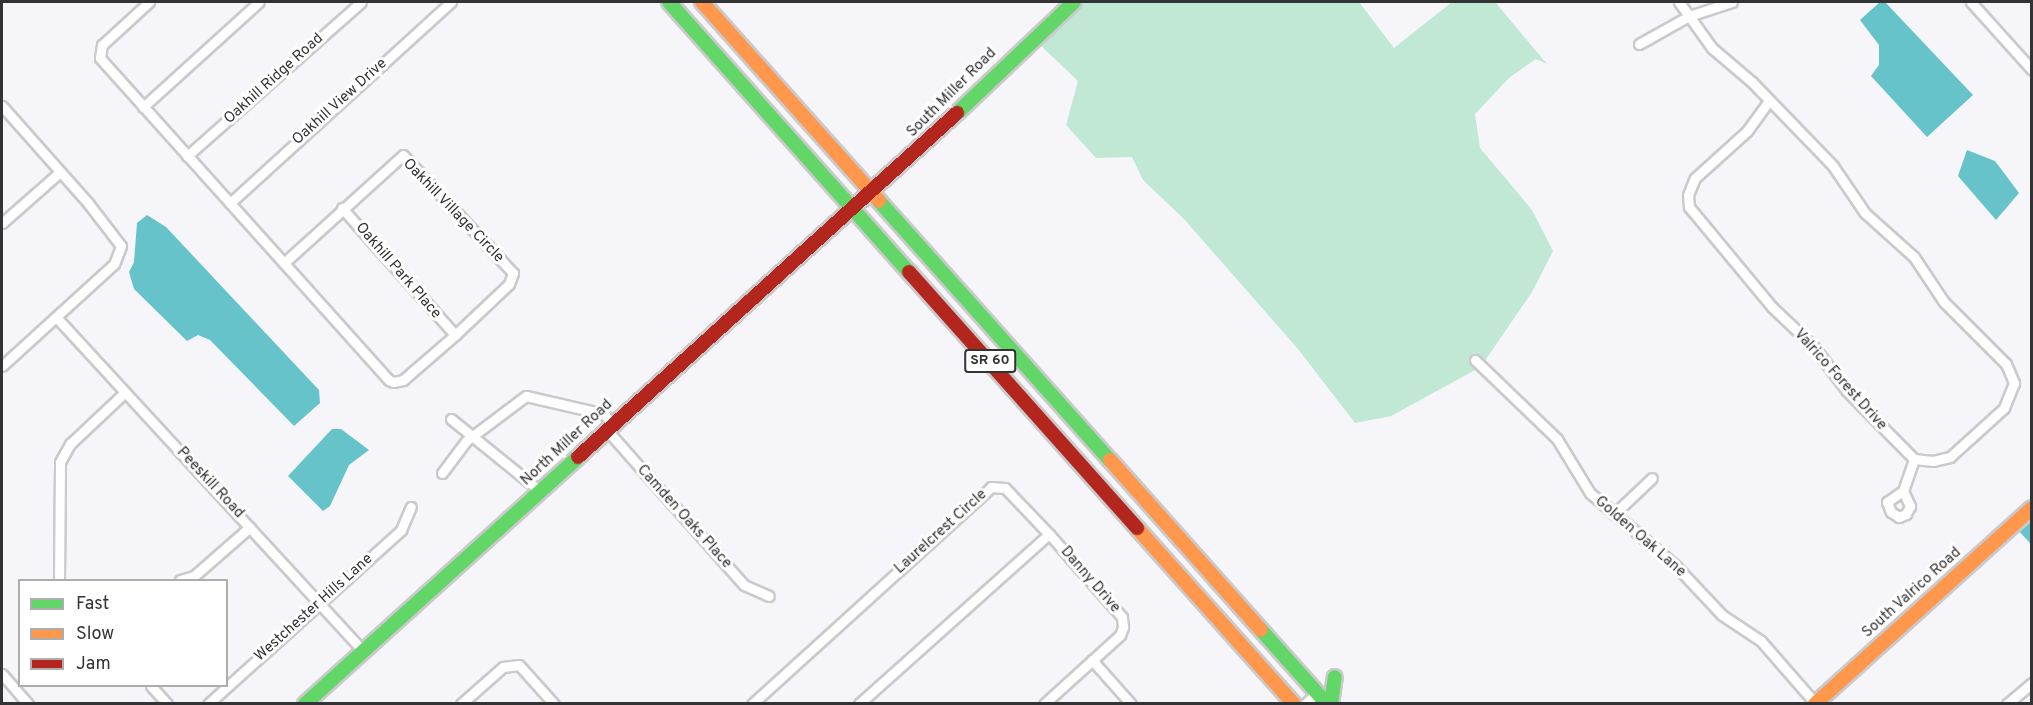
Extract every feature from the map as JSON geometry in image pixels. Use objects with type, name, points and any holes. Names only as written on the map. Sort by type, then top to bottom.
[{"type":"main road","name":"SR 60","points":[[669,2],[1243,645],[1270,659],[1301,697],[1329,704]]},
{"type":"main road","name":"SR 60","points":[[702,2],[1063,405],[1301,697]]},
{"type":"main road","name":"South Miller Road","points":[[853,207],[1074,2]]},
{"type":"main road","name":"North Miller Road","points":[[305,704],[853,207]]},
{"type":"main road","points":[[1045,421],[1063,405]]},
{"type":"main road","name":"South Valrico Road","points":[[1816,703],[2031,508]]},
{"type":"main road","points":[[1329,704],[1335,676]]},
{"type":"street","name":"Oakhill Village Circle","points":[[149,2],[102,45],[100,53],[103,62],[284,263],[396,384],[455,335],[508,284],[513,273],[403,155],[284,263]]},
{"type":"street","points":[[143,106],[259,2]]},
{"type":"street","name":"Oakhill Ridge Road","points":[[187,156],[361,2]]},
{"type":"street","name":"Oakhill View Drive","points":[[230,203],[451,2]]},
{"type":"street","points":[[1679,2],[1712,48],[1769,101],[1833,166],[1865,213],[1914,257],[1944,302],[2006,364],[2014,383],[2004,408],[1950,457],[1934,461],[1914,459],[1903,491]]},
{"type":"street","points":[[1639,44],[1689,16],[1732,2]]},
{"type":"street","points":[[1971,2],[2031,70]]},
{"type":"street","name":"Valrico Forest Drive","points":[[1769,101],[1747,130],[1695,178],[1688,195],[1689,207],[1754,287],[1815,347],[1847,392],[1914,459]]},
{"type":"street","points":[[2,106],[118,238],[120,253],[114,264],[2,366]]},
{"type":"street","points":[[2,223],[60,172]]},
{"type":"street","name":"Oakhill Park Place","points":[[342,208],[455,335]]},
{"type":"street","name":"Peeskill Road","points":[[56,317],[123,394],[250,527],[363,651]]},
{"type":"street","name":"Golden Oak Lane","points":[[1475,360],[1557,439],[1590,493],[1676,566],[1722,615],[1761,641],[1816,703]]},
{"type":"street","points":[[59,579],[60,462],[70,444],[123,394]]},
{"type":"street","name":"Camden Oaks Place","points":[[473,437],[530,395],[604,414],[609,426],[744,585],[769,596]]},
{"type":"street","points":[[451,419],[540,491]]},
{"type":"street","points":[[442,472],[473,437]]},
{"type":"street","points":[[1614,514],[1652,478]]},
{"type":"street","name":"Laurelcrest Circle","points":[[752,704],[991,487],[1005,488],[1049,534]]},
{"type":"street","name":"Westchester Hills Lane","points":[[228,686],[401,530],[411,507]]},
{"type":"street","points":[[184,579],[194,576],[250,527]]},
{"type":"street","points":[[859,704],[1049,534]]},
{"type":"street","name":"Danny Drive","points":[[1044,704],[1120,635],[1122,617],[1049,534]]},
{"type":"street","points":[[1092,660],[1131,704]]},
{"type":"street","points":[[461,704],[503,667],[519,665],[554,704]]},
{"type":"street","points":[[2,674],[28,704]]},
{"type":"street","points":[[2007,704],[2031,683]]},
{"type":"street","points":[[152,687],[167,704]]},
{"type":"street","name":"Westchester Hills Lane","points":[[208,704],[227,687]]},
{"type":"green space","points":[[1080,2],[1359,2],[1394,48],[1452,2],[1495,2],[1547,64],[1536,59],[1510,77],[1475,114],[1480,148],[1532,210],[1553,251],[1532,292],[1484,362],[1475,354],[1469,361],[1477,369],[1391,416],[1355,423],[1298,349],[1184,219],[1143,180],[1132,157],[1096,158],[1066,125],[1078,81],[1036,41]]},
{"type":"water","points":[[1880,2],[1885,2],[1973,95],[1927,137],[1871,76],[1879,65],[1879,45],[1860,20]]},
{"type":"water","points":[[1967,150],[1995,161],[2019,193],[1996,220],[1958,176]]},
{"type":"water","points":[[147,215],[166,227],[319,390],[320,403],[294,426],[210,340],[198,335],[187,341],[134,289],[129,272],[134,262],[137,223]]},
{"type":"water","points":[[332,429],[341,429],[369,450],[349,465],[330,506],[323,511],[288,476]]},
{"type":"water","points":[[2031,514],[2031,544],[2016,528]]},
{"type":"traffic: fast","points":[[669,2],[909,272]]},
{"type":"traffic: fast","points":[[957,113],[1074,2]]},
{"type":"traffic: fast","points":[[879,201],[1110,460]]},
{"type":"traffic: fast","points":[[305,704],[578,457]]},
{"type":"traffic: fast","points":[[1261,630],[1327,704]]},
{"type":"traffic: fast","points":[[1331,704],[1335,677]]},
{"type":"traffic: slow","points":[[702,2],[879,201]]},
{"type":"traffic: slow","points":[[1110,460],[1261,630]]},
{"type":"traffic: slow","points":[[1815,704],[2032,508]]},
{"type":"traffic: slow","points":[[1137,528],[1294,704]]},
{"type":"traffic: jam","points":[[578,457],[957,113]]},
{"type":"traffic: jam","points":[[909,272],[1137,528]]}]
